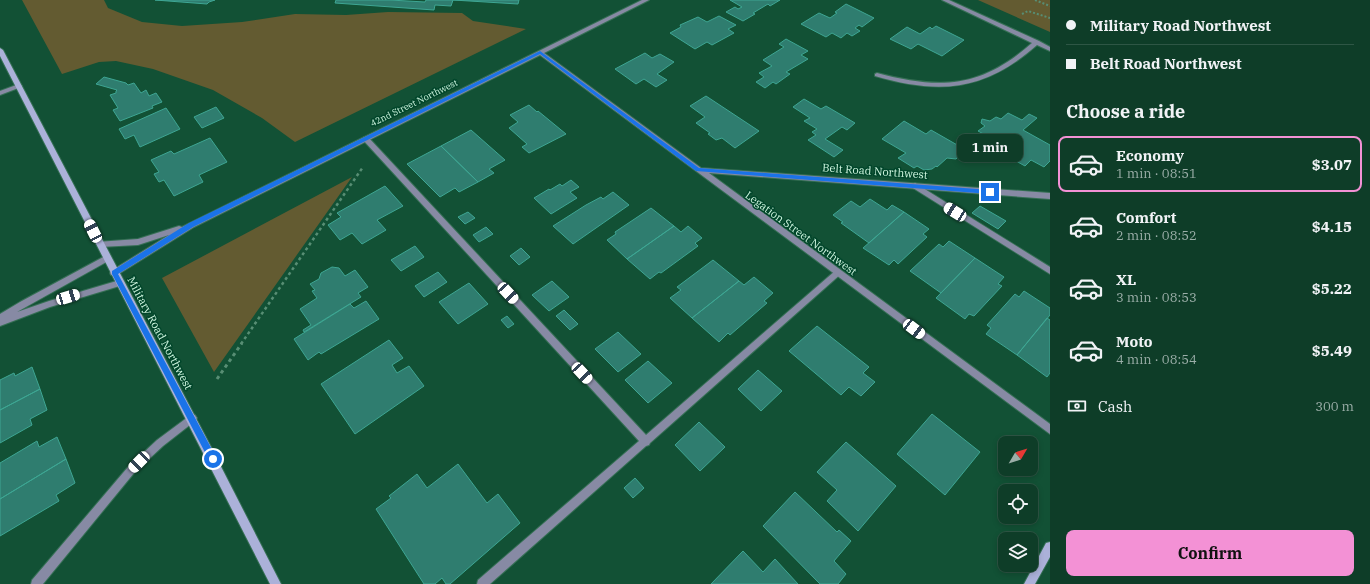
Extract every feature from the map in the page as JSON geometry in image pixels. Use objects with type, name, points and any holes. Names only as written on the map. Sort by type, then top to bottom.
[{"type":"main road","name":"Military Road Northwest","points":[[0,50],[114,273],[192,418],[276,584]]},
{"type":"main road","points":[[1029,584],[1050,547]]},
{"type":"street","name":"42nd Street Northwest","points":[[114,273],[191,225],[646,0]]},
{"type":"street","points":[[945,0],[1050,49]]},
{"type":"street","points":[[877,76],[894,81],[940,87],[962,84],[998,71],[1021,56],[1037,42]]},
{"type":"street","name":"Legation Street Northwest","points":[[540,52],[1050,430]]},
{"type":"street","points":[[0,93],[19,86]]},
{"type":"street","points":[[366,138],[646,442]]},
{"type":"street","name":"Belt Road Northwest","points":[[698,170],[1050,196]]},
{"type":"street","points":[[915,186],[1050,271]]},
{"type":"street","name":"42nd Street Northwest","points":[[100,244],[138,242],[191,225]]},
{"type":"street","points":[[0,321],[23,304],[107,258]]},
{"type":"street","points":[[482,584],[838,273]]},
{"type":"street","points":[[0,321],[49,304],[120,283]]},
{"type":"street","points":[[36,584],[131,470],[160,443],[192,418]]},
{"type":"path","points":[[1035,0],[1050,6]]},
{"type":"path","points":[[1019,16],[1028,11],[1050,18]]},
{"type":"path","points":[[217,379],[363,166]]},
{"type":"shaded area","points":[[22,0],[104,0],[108,8],[142,22],[182,26],[242,22],[295,14],[346,15],[388,12],[462,13],[473,21],[526,29],[295,142],[262,118],[213,90],[153,69],[116,61],[99,62],[62,74]]},
{"type":"shaded area","points":[[978,0],[1050,0],[1050,32]]},
{"type":"shaded area","points":[[352,177],[214,372],[162,278]]},
{"type":"building","points":[[155,0],[215,0],[207,4]]},
{"type":"building","points":[[336,0],[390,0],[425,2],[426,0],[453,0],[451,6],[435,5],[434,10],[335,3]]},
{"type":"building","points":[[453,0],[519,0],[518,4]]},
{"type":"building","points":[[730,0],[780,0],[770,6],[768,4],[743,21],[726,12],[735,7],[738,9],[742,7]]},
{"type":"building","points":[[846,4],[874,18],[862,27],[859,25],[855,28],[860,31],[852,36],[847,33],[841,38],[832,33],[826,37],[801,24],[819,13],[830,18],[837,13],[835,12]]},
{"type":"building","points":[[719,16],[736,25],[728,29],[734,33],[712,45],[707,42],[695,49],[670,33],[681,27],[680,25],[698,17],[707,22]]},
{"type":"building","points":[[936,26],[964,40],[942,56],[918,44],[911,49],[890,39],[907,27],[920,34],[930,27],[932,29]]},
{"type":"building","points":[[786,39],[808,51],[801,55],[808,59],[786,72],[790,74],[776,84],[773,82],[765,88],[756,82],[764,77],[759,73],[772,66],[763,60],[784,47],[779,44]]},
{"type":"building","points":[[645,53],[652,58],[660,54],[674,62],[657,74],[667,80],[656,87],[644,79],[636,84],[615,69]]},
{"type":"building","points":[[104,77],[126,83],[128,85],[134,83],[141,93],[146,90],[149,96],[156,93],[162,102],[152,106],[153,108],[120,121],[113,110],[118,108],[110,95],[116,93],[117,90],[96,84]]},
{"type":"building","points":[[706,96],[759,131],[735,148],[722,138],[716,140],[708,134],[710,133],[696,123],[705,117],[690,106]]},
{"type":"building","points":[[804,99],[821,109],[826,106],[855,123],[847,130],[842,127],[825,139],[843,150],[834,157],[808,140],[816,135],[812,132],[817,129],[804,121],[810,118],[793,107]]},
{"type":"building","points":[[529,105],[566,134],[529,153],[522,147],[527,144],[509,128],[518,122],[510,115]]},
{"type":"building","points":[[216,107],[224,118],[202,128],[194,117]]},
{"type":"building","points":[[166,108],[180,129],[140,147],[134,135],[125,139],[119,129]]},
{"type":"building","points":[[1008,113],[1022,120],[1029,114],[1037,118],[1023,130],[1050,145],[1050,161],[1044,167],[1031,160],[1025,166],[987,145],[993,139],[978,131],[985,126],[981,123],[982,119],[990,121],[996,117],[1001,119]]},
{"type":"building","points":[[904,121],[926,134],[931,130],[959,146],[962,153],[956,159],[947,158],[937,167],[936,166],[932,169],[924,170],[917,166],[914,168],[898,158],[906,153],[882,139]]},
{"type":"building","points":[[471,130],[505,160],[489,169],[494,173],[478,182],[441,146]]},
{"type":"building","points":[[210,138],[227,162],[199,175],[203,182],[174,196],[164,180],[159,182],[154,174],[159,172],[151,160],[171,151],[174,154]]},
{"type":"building","points":[[441,146],[478,182],[459,192],[455,188],[440,197],[407,164]]},
{"type":"building","points":[[571,180],[579,187],[570,192],[577,198],[551,214],[534,198],[549,189],[550,190],[560,184],[562,186]]},
{"type":"building","points":[[385,186],[403,206],[377,220],[386,230],[362,244],[352,233],[340,240],[328,225],[341,217],[337,213]]},
{"type":"building","points":[[613,192],[629,205],[573,244],[553,226],[586,205],[601,197],[603,199]]},
{"type":"building","points":[[870,199],[887,210],[892,205],[904,212],[869,243],[841,223],[843,222],[833,215],[851,201],[860,207]]},
{"type":"building","points":[[980,206],[1006,221],[998,229],[972,213]]},
{"type":"building","points":[[651,208],[674,226],[627,259],[607,240],[616,234],[615,232]]},
{"type":"building","points":[[468,212],[475,218],[465,224],[458,217]]},
{"type":"building","points":[[904,212],[929,229],[923,234],[927,237],[898,264],[894,260],[889,265],[863,248]]},
{"type":"building","points":[[674,226],[681,232],[688,226],[702,238],[695,243],[698,246],[661,273],[659,272],[650,279],[627,259]]},
{"type":"building","points":[[486,227],[493,234],[479,242],[473,235]]},
{"type":"building","points":[[949,241],[975,258],[941,293],[910,271],[939,244],[943,247]]},
{"type":"building","points":[[415,246],[424,257],[401,271],[391,260]]},
{"type":"building","points":[[521,248],[530,257],[519,265],[510,256]]},
{"type":"building","points":[[975,258],[1004,277],[998,284],[1002,286],[974,316],[969,314],[965,319],[936,298]]},
{"type":"building","points":[[713,260],[739,281],[692,318],[670,298],[681,290],[677,287]]},
{"type":"building","points":[[332,267],[339,268],[345,276],[355,270],[368,287],[358,293],[361,297],[304,332],[303,330],[311,325],[300,309],[317,298],[312,291],[315,290],[310,284],[319,279],[321,273]]},
{"type":"building","points":[[438,272],[447,282],[424,297],[415,286]]},
{"type":"building","points":[[754,277],[773,293],[764,301],[767,303],[730,335],[728,333],[719,342],[692,318],[739,281],[744,285]]},
{"type":"building","points":[[552,281],[569,297],[549,311],[532,295]]},
{"type":"building","points":[[469,283],[488,304],[458,324],[439,302]]},
{"type":"building","points":[[1024,291],[1050,308],[1050,315],[1017,355],[986,334],[991,328],[987,325],[1015,294],[1019,297]]},
{"type":"building","points":[[366,301],[379,319],[321,354],[319,352],[308,360],[294,339],[350,304],[354,308]]},
{"type":"building","points":[[564,310],[578,324],[570,330],[556,316]]},
{"type":"building","points":[[507,316],[514,324],[508,328],[501,320]]},
{"type":"building","points":[[1047,318],[1050,320],[1050,373],[1047,377],[1017,355]]},
{"type":"building","points":[[817,326],[869,367],[863,373],[875,382],[861,396],[849,387],[841,395],[789,351]]},
{"type":"building","points":[[618,332],[641,354],[618,372],[595,349]]},
{"type":"building","points":[[389,340],[403,358],[392,365],[397,373],[409,366],[424,386],[355,434],[321,384]]},
{"type":"building","points":[[648,361],[672,383],[648,403],[625,380]]},
{"type":"building","points":[[32,367],[40,389],[0,410],[0,380],[14,373],[15,376]]},
{"type":"building","points":[[758,370],[782,391],[761,411],[738,389]]},
{"type":"building","points":[[40,389],[47,410],[30,419],[32,425],[0,443],[0,410]]},
{"type":"building","points":[[932,414],[980,452],[945,495],[897,454]]},
{"type":"building","points":[[699,422],[725,447],[700,471],[675,445]]},
{"type":"building","points":[[57,437],[66,459],[0,499],[0,463],[37,441],[39,447]]},
{"type":"building","points":[[846,442],[896,486],[858,531],[827,501],[837,490],[817,472]]},
{"type":"building","points":[[66,459],[75,483],[56,495],[59,501],[0,536],[0,499]]},
{"type":"building","points":[[458,464],[487,503],[498,494],[520,523],[450,584],[446,584],[442,578],[435,584],[424,584],[376,509],[391,498],[389,496],[417,474],[427,488]]},
{"type":"building","points":[[635,478],[644,488],[633,498],[624,488]]},
{"type":"building","points":[[795,492],[837,532],[839,530],[851,541],[834,561],[846,574],[838,584],[820,584],[763,526]]},
{"type":"building","points":[[743,551],[763,572],[775,559],[798,584],[711,584]]},
{"type":"route","points":[[213,459],[114,273],[191,225],[540,52],[698,170],[990,192]]}]
